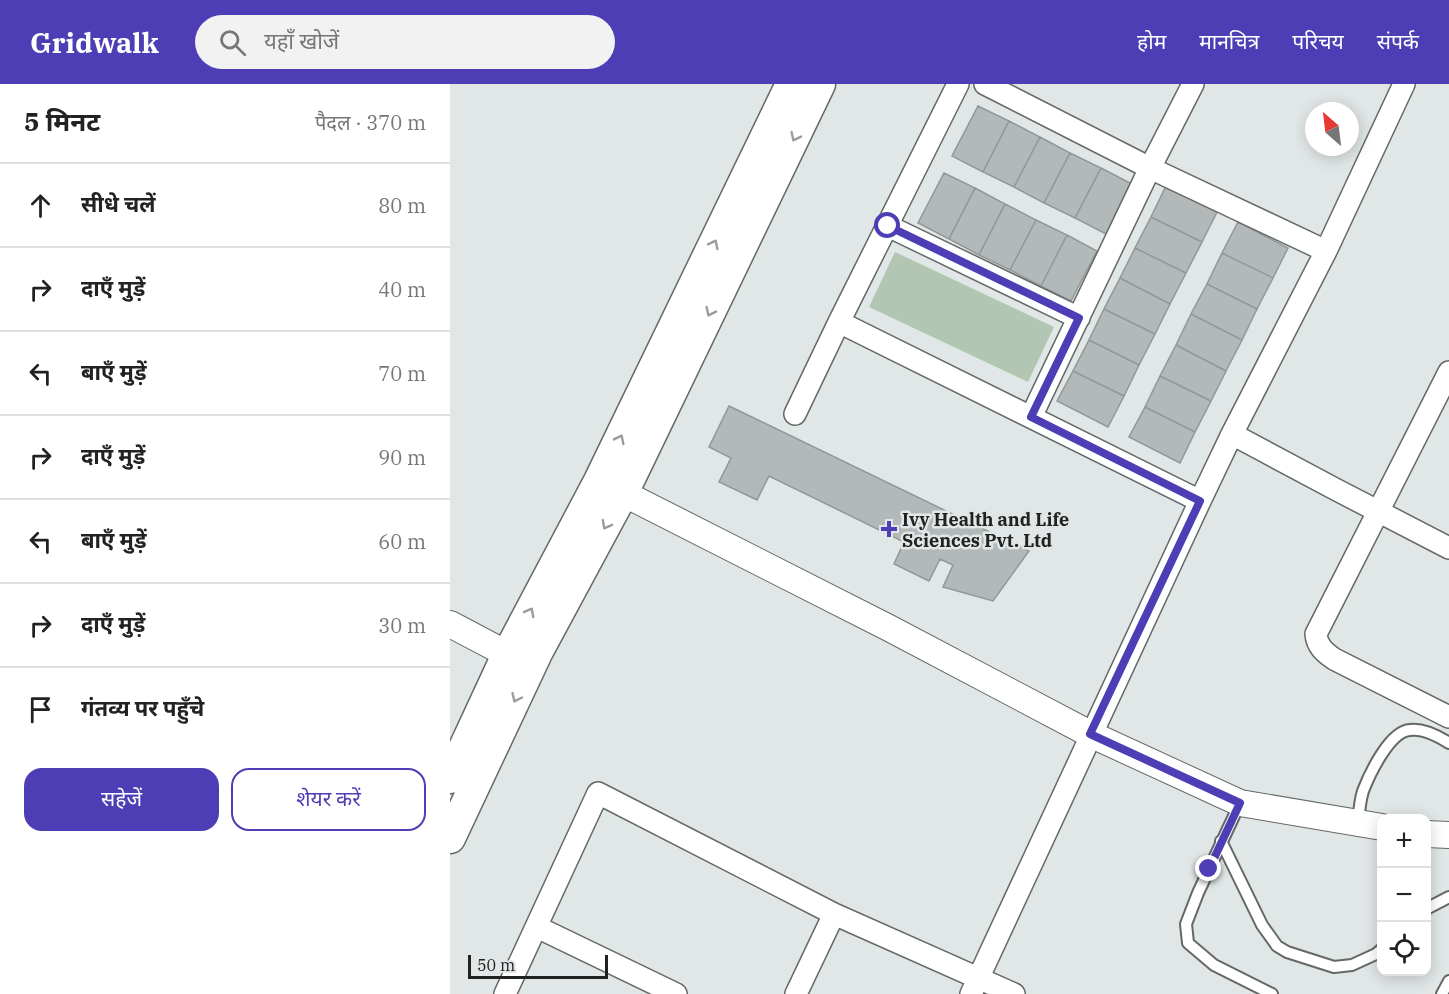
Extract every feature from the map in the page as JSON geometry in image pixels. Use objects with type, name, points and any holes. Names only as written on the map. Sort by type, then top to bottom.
[{"type":"main road","points":[[611,488],[791,84]]},
{"type":"main road","points":[[450,778],[519,660],[611,488],[820,84]]},
{"type":"main road","points":[[450,838],[519,660]]},
{"type":"street","points":[[795,414],[958,84]]},
{"type":"street","points":[[985,84],[1150,168],[1326,251]]},
{"type":"street","points":[[1031,417],[1150,168],[1193,84]]},
{"type":"street","points":[[975,987],[1090,734],[1200,501],[1326,251],[1404,84]]},
{"type":"street","points":[[888,226],[1079,318]]},
{"type":"street","points":[[839,322],[1200,501]]},
{"type":"street","points":[[1449,372],[1316,634],[1317,642],[1334,659],[1449,717]]},
{"type":"street","points":[[1232,434],[1449,548]]},
{"type":"street","points":[[611,488],[889,628],[1090,734],[1240,803],[1370,825]]},
{"type":"street","points":[[450,624],[519,660]]},
{"type":"street","points":[[505,994],[598,793],[975,987],[1014,994]]},
{"type":"street","points":[[1431,834],[1449,836]]},
{"type":"street","points":[[796,994],[834,914]]},
{"type":"street","points":[[537,927],[640,986],[676,994]]},
{"type":"lane","points":[[1370,825],[1363,791],[1386,748],[1396,735],[1409,729],[1424,731],[1449,743]]},
{"type":"lane","points":[[1240,803],[1221,841],[1186,924],[1188,943],[1214,965],[1272,994]]},
{"type":"lane","points":[[1221,841],[1262,925],[1277,946],[1287,952],[1334,967],[1352,965],[1377,953]]},
{"type":"lane","points":[[1431,906],[1449,897]]},
{"type":"lane","points":[[1442,994],[1449,981]]},
{"type":"green space","points":[[895,252],[1054,327],[1028,382],[869,307]]},
{"type":"building","points":[[978,106],[1009,121],[983,172],[952,156]]},
{"type":"building","points":[[1009,121],[1040,137],[1014,187],[983,172]]},
{"type":"building","points":[[1040,137],[1070,153],[1044,203],[1014,187]]},
{"type":"building","points":[[1070,153],[1101,168],[1075,218],[1044,203]]},
{"type":"building","points":[[1101,168],[1132,184],[1106,234],[1075,218]]},
{"type":"building","points":[[944,173],[975,188],[949,239],[918,223]]},
{"type":"building","points":[[1166,186],[1217,212],[1202,242],[1151,217]]},
{"type":"building","points":[[975,188],[1005,204],[979,255],[949,239]]},
{"type":"building","points":[[1005,204],[1036,220],[1010,270],[979,255]]},
{"type":"building","points":[[1151,217],[1202,242],[1186,273],[1135,248]]},
{"type":"building","points":[[1036,220],[1067,235],[1041,286],[1010,270]]},
{"type":"building","points":[[1238,222],[1288,248],[1273,278],[1222,253]]},
{"type":"building","points":[[1067,235],[1097,251],[1071,301],[1041,286]]},
{"type":"building","points":[[1135,248],[1186,273],[1170,304],[1120,278]]},
{"type":"building","points":[[1222,253],[1273,278],[1257,309],[1207,284]]},
{"type":"building","points":[[1120,278],[1170,304],[1155,334],[1104,309]]},
{"type":"building","points":[[1207,284],[1257,309],[1242,340],[1191,314]]},
{"type":"building","points":[[1104,309],[1155,334],[1139,365],[1089,340]]},
{"type":"building","points":[[1191,314],[1242,340],[1226,371],[1176,345]]},
{"type":"building","points":[[1089,340],[1139,365],[1124,396],[1073,371]]},
{"type":"building","points":[[1176,345],[1226,371],[1211,401],[1160,376]]},
{"type":"building","points":[[1073,371],[1124,396],[1108,427],[1057,401]]},
{"type":"building","points":[[1160,376],[1211,401],[1195,432],[1145,407]]},
{"type":"building","points":[[729,406],[1029,551],[993,601],[943,587],[953,565],[940,559],[929,581],[894,564],[904,542],[769,476],[757,500],[719,482],[731,458],[709,447]]},
{"type":"building","points":[[1145,407],[1195,432],[1180,463],[1129,437]]},
{"type":"place","name":"Ivy Health and Life Sciences Pvt. Ltd","points":[[889,529]]},
{"type":"route","points":[[888,226],[1079,318],[1031,417],[1200,501],[1090,734],[1155,766],[1240,803],[1209,869]]}]
